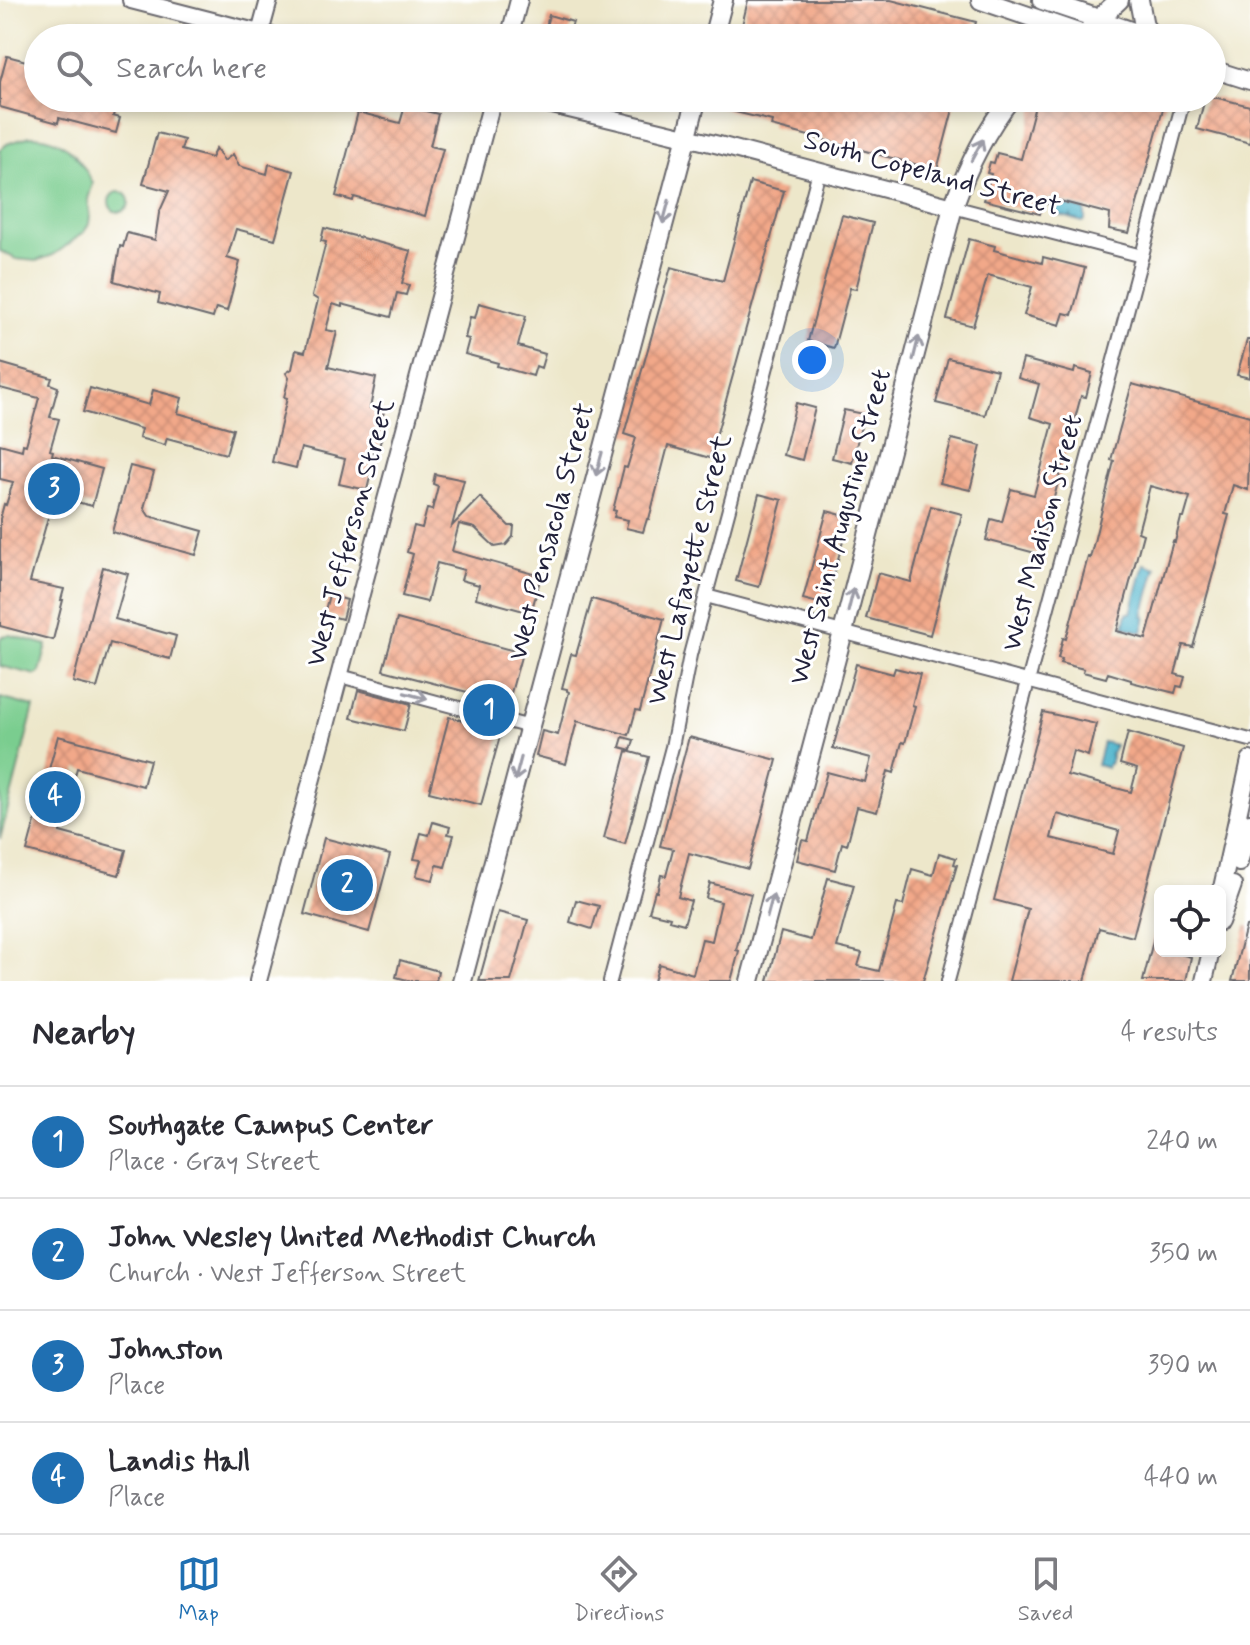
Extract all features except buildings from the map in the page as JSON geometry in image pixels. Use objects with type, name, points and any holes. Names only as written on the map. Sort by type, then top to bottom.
[{"type":"main road","points":[[717,24],[723,0]]},
{"type":"main road","points":[[981,0],[1048,24]]},
{"type":"main road","points":[[1042,0],[1099,19]]},
{"type":"main road","points":[[1095,24],[1119,0]]},
{"type":"main road","points":[[1139,0],[1144,24]]},
{"type":"main road","name":"West Pensacola Street","points":[[462,981],[693,112]]},
{"type":"main road","name":"West Saint Augustine Street","points":[[750,981],[953,207],[975,152],[1002,112]]},
{"type":"street","points":[[131,0],[225,24]]},
{"type":"street","points":[[262,24],[269,0]]},
{"type":"street","points":[[513,24],[519,0]]},
{"type":"street","points":[[1099,19],[1113,24]]},
{"type":"street","points":[[1226,73],[1250,81]]},
{"type":"street","name":"West Jefferson Street","points":[[258,981],[489,112]]},
{"type":"street","name":"South Copeland Street","points":[[582,112],[1142,256]]},
{"type":"street","name":"West Madison Street","points":[[948,981],[1180,112]]},
{"type":"street","name":"West Lafayette Street","points":[[610,981],[672,747],[690,655],[819,171]]},
{"type":"street","points":[[706,596],[1250,740]]},
{"type":"street","points":[[340,676],[530,727]]},
{"type":"street","points":[[1223,885],[1250,760]]},
{"type":"street","points":[[1226,906],[1250,822]]},
{"type":"street","points":[[1204,981],[1210,957]]},
{"type":"green space","points":[[30,136],[61,143],[82,164],[93,183],[88,199],[89,224],[84,232],[53,255],[36,261],[16,259],[0,251],[0,150],[7,144]]},
{"type":"green space","points":[[119,192],[126,195],[129,202],[126,209],[119,212],[112,209],[109,202],[112,195]]},
{"type":"green space","points":[[10,635],[47,645],[40,672],[36,675],[0,666],[0,640],[2,636]]},
{"type":"green space","points":[[0,698],[34,707],[0,839]]},
{"type":"water","points":[[1057,203],[1085,210],[1085,220],[1059,215],[1055,212]]},
{"type":"water","points":[[1144,564],[1156,568],[1143,616],[1146,617],[1142,632],[1124,627],[1127,613],[1131,613]]},
{"type":"water","points":[[1103,742],[1115,745],[1107,768],[1097,765]]},
{"type":"place","name":"Johnston","points":[[54,489]]},
{"type":"place","name":"Southgate Campus Center","points":[[489,710]]},
{"type":"place","name":"Landis Hall","points":[[55,797]]},
{"type":"place","name":"John Wesley United Methodist Church","points":[[347,885]]}]
